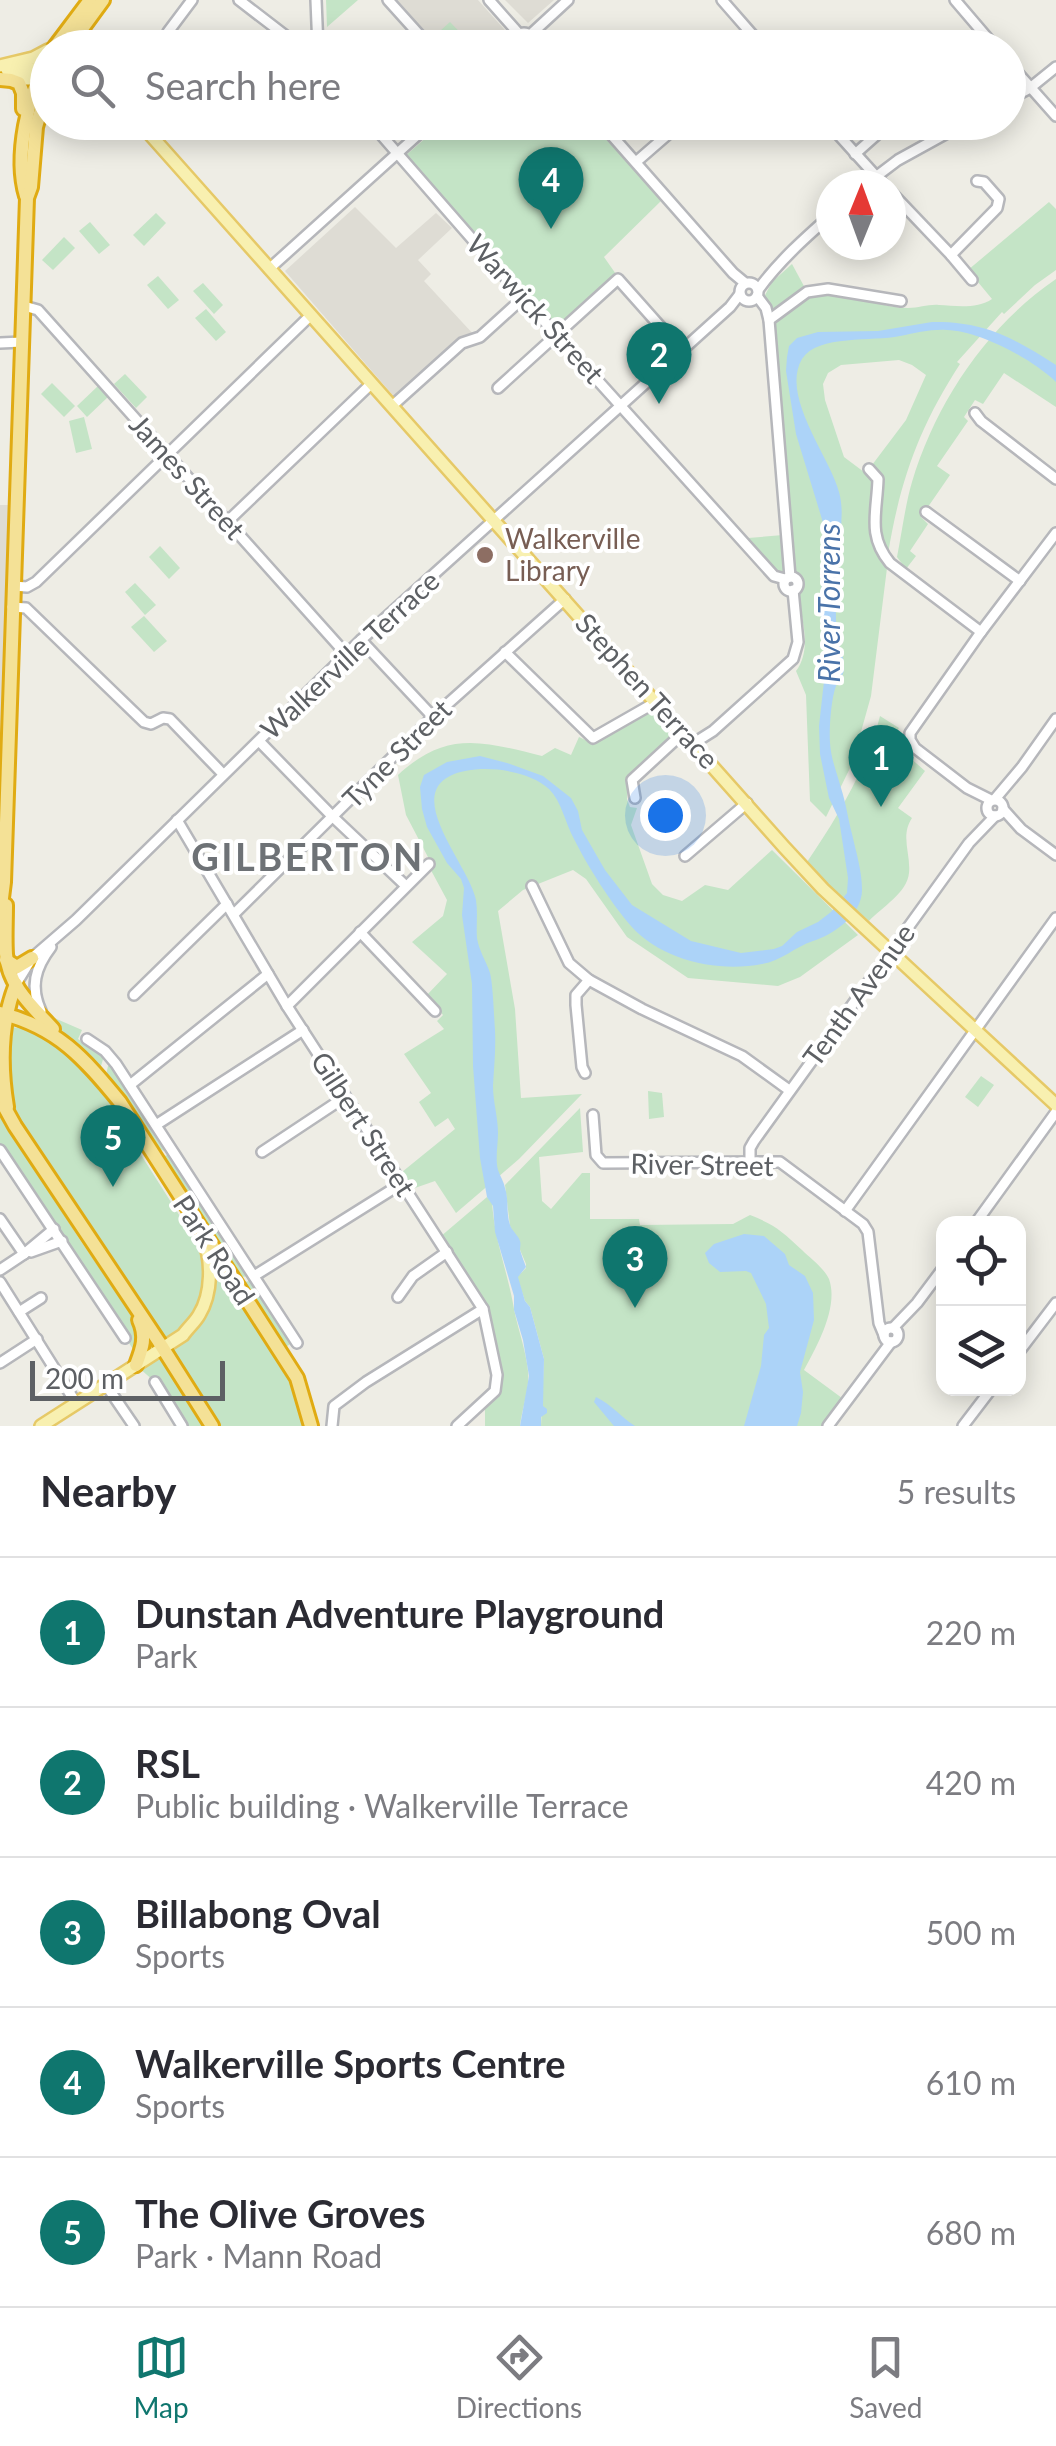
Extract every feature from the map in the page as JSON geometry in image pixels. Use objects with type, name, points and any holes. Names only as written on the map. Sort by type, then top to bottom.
[{"type":"highway","points":[[70,30],[90,0]]},
{"type":"highway","points":[[75,30],[104,0]]},
{"type":"highway","points":[[0,79],[16,81],[22,87],[22,183],[27,198]]},
{"type":"highway","points":[[24,131],[30,114]]},
{"type":"highway","points":[[35,140],[27,198],[12,607],[4,882],[6,960],[16,984],[67,1044]]},
{"type":"highway","points":[[0,914],[4,882]]},
{"type":"highway","points":[[6,960],[17,967],[32,958]]},
{"type":"highway","points":[[0,993],[16,984]]},
{"type":"highway","points":[[9,1114],[2,1072],[3,1014],[16,984]]},
{"type":"highway","name":"Park Road","points":[[3,1014],[36,1024],[67,1044],[120,1102],[296,1378],[311,1424]]},
{"type":"highway","points":[[0,1088],[9,1114]]},
{"type":"highway","points":[[0,1098],[212,1426]]},
{"type":"highway","points":[[124,1290],[144,1337],[136,1366]]},
{"type":"main road","points":[[0,68],[30,59]]},
{"type":"main road","points":[[0,68],[30,71]]},
{"type":"main road","points":[[0,79],[30,75]]},
{"type":"main road","name":"Stephen Terrace","points":[[155,140],[823,889],[1056,1108]]},
{"type":"main road","points":[[40,1426],[184,1334],[200,1313],[209,1282],[207,1248],[192,1216]]},
{"type":"street","points":[[170,30],[192,0]]},
{"type":"street","points":[[238,0],[278,30]]},
{"type":"street","points":[[316,0],[317,30]]},
{"type":"street","points":[[388,0],[412,30]]},
{"type":"street","points":[[489,0],[514,30]]},
{"type":"street","points":[[537,30],[568,0]]},
{"type":"street","points":[[722,0],[748,30]]},
{"type":"street","points":[[955,0],[981,30]]},
{"type":"street","points":[[1026,90],[1056,67]]},
{"type":"street","points":[[1026,83],[1056,116]]},
{"type":"street","name":"Warwick Street","points":[[386,140],[774,576],[788,578]]},
{"type":"street","points":[[270,268],[412,140]]},
{"type":"street","points":[[616,140],[768,314],[788,578],[797,582],[793,590],[798,642],[793,659],[714,731],[694,743]]},
{"type":"street","points":[[636,162],[661,140]]},
{"type":"street","points":[[843,140],[870,170]]},
{"type":"street","points":[[855,154],[871,140]]},
{"type":"street","points":[[884,170],[934,140]]},
{"type":"street","points":[[951,254],[998,208],[999,199],[984,182],[977,181]]},
{"type":"street","points":[[906,208],[972,280]]},
{"type":"street","name":"Walkerville Terrace","points":[[16,984],[32,958],[66,930],[346,654],[816,229]]},
{"type":"street","points":[[498,388],[618,278],[682,351]]},
{"type":"street","points":[[768,314],[807,292],[828,289],[900,301]]},
{"type":"street","points":[[392,406],[462,343],[480,337],[524,298]]},
{"type":"street","name":"James Street","points":[[24,306],[38,310],[346,654]]},
{"type":"street","points":[[13,586],[27,587],[36,582],[311,315]]},
{"type":"street","points":[[0,342],[22,342]]},
{"type":"street","points":[[228,521],[372,383]]},
{"type":"street","points":[[975,413],[1056,479]]},
{"type":"street","points":[[869,469],[878,479],[874,528],[881,552],[890,563],[982,632]]},
{"type":"street","points":[[926,512],[1020,581]]},
{"type":"street","points":[[1056,533],[910,736],[914,748],[967,788],[974,799],[994,808],[1056,855]]},
{"type":"street","name":"Tyne Street","points":[[234,914],[433,717],[565,599]]},
{"type":"street","points":[[12,607],[26,608],[144,722],[170,719],[223,774]]},
{"type":"street","points":[[361,640],[433,717]]},
{"type":"street","points":[[505,652],[594,738],[656,702]]},
{"type":"street","name":"Tenth Avenue","points":[[750,1161],[751,1146],[1056,719]]},
{"type":"street","points":[[636,798],[632,780],[684,732]]},
{"type":"street","points":[[258,740],[406,886]]},
{"type":"street","points":[[686,856],[746,803]]},
{"type":"street","name":"Gilbert Street","points":[[177,820],[302,1030],[483,1309],[497,1376],[495,1391],[457,1426]]},
{"type":"street","points":[[287,1006],[429,864]]},
{"type":"street","points":[[532,886],[569,963],[588,980],[742,1056],[790,1090]]},
{"type":"street","points":[[134,995],[228,904]]},
{"type":"street","points":[[845,1211],[1056,918]]},
{"type":"street","name":"Walkerville Terrace","points":[[46,1020],[36,998],[36,975],[41,960],[66,930]]},
{"type":"street","points":[[360,932],[435,1010]]},
{"type":"street","points":[[130,1085],[268,974]]},
{"type":"street","points":[[585,1073],[576,995],[588,980]]},
{"type":"street","points":[[156,1125],[302,1030]]},
{"type":"street","points":[[87,1038],[104,1050],[130,1085],[297,1342]]},
{"type":"street","points":[[262,1152],[345,1097]]},
{"type":"street","points":[[981,1216],[1056,1108]]},
{"type":"street","name":"River Street","points":[[593,1115],[597,1158],[603,1163],[780,1162],[868,1228],[879,1312],[890,1333]]},
{"type":"street","points":[[0,1150],[125,1338]]},
{"type":"street","points":[[254,1276],[401,1184]]},
{"type":"street","points":[[0,1219],[24,1254]]},
{"type":"street","points":[[0,1270],[54,1229]]},
{"type":"street","points":[[24,1254],[62,1241]]},
{"type":"street","points":[[398,1297],[413,1276],[447,1252]]},
{"type":"street","points":[[828,1426],[890,1333],[936,1276]]},
{"type":"street","points":[[0,1282],[76,1403]]},
{"type":"street","points":[[19,1312],[41,1298]]},
{"type":"street","points":[[1026,1342],[1056,1302]]},
{"type":"street","points":[[332,1426],[334,1406],[483,1309]]},
{"type":"street","points":[[0,1363],[37,1340]]},
{"type":"street","points":[[154,1382],[182,1426]]},
{"type":"street","points":[[106,1385],[134,1426]]},
{"type":"street","points":[[964,1426],[986,1396]]},
{"type":"shaded area","points":[[393,0],[478,0],[505,30],[421,30]]},
{"type":"shaded area","points":[[505,0],[554,0],[528,23]]},
{"type":"shaded area","points":[[355,207],[396,248],[436,213],[452,228],[418,260],[431,274],[424,281],[475,336],[397,400],[285,271]]},
{"type":"shaded area","points":[[0,505],[16,505],[8,751],[0,751]]},
{"type":"green space","points":[[326,0],[358,0],[327,27]]},
{"type":"green space","points":[[450,22],[458,30],[441,30]]},
{"type":"green space","points":[[423,140],[607,140],[662,200],[604,257],[618,277],[558,329],[405,156]]},
{"type":"green space","points":[[1049,202],[1056,209],[1056,270],[1002,312],[957,362],[960,364],[913,455],[888,554],[878,522],[882,487],[869,469],[906,420],[926,375],[899,360],[841,365],[828,373],[823,384],[844,457],[872,478],[875,485],[872,544],[887,568],[871,696],[852,764],[826,817],[810,801],[806,695],[796,671],[804,652],[804,632],[799,581],[794,574],[772,327],[799,303],[821,295],[908,308],[986,302],[992,299],[968,270]]},
{"type":"green space","points":[[156,213],[166,223],[144,246],[133,235]]},
{"type":"green space","points":[[90,222],[110,245],[99,254],[79,231]]},
{"type":"green space","points":[[64,237],[75,248],[53,270],[42,260]]},
{"type":"green space","points":[[792,264],[805,288],[779,309],[773,308],[764,297],[772,282]]},
{"type":"green space","points":[[158,276],[179,300],[168,309],[147,285]]},
{"type":"green space","points":[[1056,279],[1056,407],[1004,373],[983,404],[975,400],[964,417],[968,421],[937,466],[950,475],[921,517],[928,524],[910,551],[916,556],[906,569],[897,557],[905,510],[935,423],[986,343]]},
{"type":"green space","points":[[203,283],[223,305],[214,314],[193,291]]},
{"type":"green space","points":[[206,309],[226,332],[216,341],[195,318]]},
{"type":"green space","points":[[125,374],[147,397],[136,408],[114,384]]},
{"type":"green space","points":[[52,383],[75,406],[64,417],[41,394]]},
{"type":"green space","points":[[99,385],[109,396],[87,417],[77,406]]},
{"type":"green space","points":[[84,417],[92,449],[76,453],[69,421]]},
{"type":"green space","points":[[783,535],[787,573],[780,575],[748,538]]},
{"type":"green space","points":[[160,546],[180,568],[169,579],[149,557]]},
{"type":"green space","points":[[135,583],[156,605],[145,615],[125,592]]},
{"type":"green space","points":[[144,616],[167,641],[154,652],[131,627]]},
{"type":"green space","points":[[650,709],[675,737],[628,778],[627,799],[630,807],[637,808],[631,825],[652,884],[663,895],[682,901],[705,885],[728,890],[772,850],[858,935],[800,977],[778,986],[688,978],[627,937],[586,879],[573,870],[523,890],[498,911],[515,1009],[521,1098],[582,1094],[519,1159],[456,1213],[435,1181],[412,1189],[402,1172],[455,1129],[448,1118],[435,1127],[419,1102],[431,1093],[404,1054],[444,1029],[437,1021],[443,1015],[426,996],[447,974],[412,942],[443,916],[447,900],[406,815],[398,775],[433,751],[467,743],[542,756],[555,748],[571,755],[579,737],[592,743]]},
{"type":"green space","points":[[880,716],[899,728],[891,741],[925,771],[898,808],[912,818],[907,832],[907,880],[869,921],[807,862],[850,792]]},
{"type":"green space","points":[[52,1017],[82,1030],[78,1039],[104,1056],[101,1066],[96,1066]]},
{"type":"green space","points":[[19,1024],[67,1052],[97,1080],[202,1251],[204,1279],[199,1302],[186,1322],[164,1341],[14,1111],[6,1080],[9,1026],[17,1028]]},
{"type":"green space","points":[[108,1066],[113,1066],[164,1143],[164,1151],[156,1147],[106,1075]]},
{"type":"green space","points":[[981,1076],[994,1085],[978,1107],[965,1097]]},
{"type":"green space","points":[[648,1091],[662,1093],[664,1117],[649,1119]]},
{"type":"green space","points":[[580,1108],[583,1152],[539,1157],[542,1201],[551,1209],[582,1173],[590,1173],[590,1219],[639,1219],[640,1225],[733,1224],[750,1215],[783,1233],[824,1271],[831,1290],[829,1314],[804,1370],[846,1401],[827,1426],[541,1426],[544,1359],[517,1277],[526,1264],[510,1226],[505,1185]]},
{"type":"green space","points":[[0,1114],[140,1327],[139,1358],[0,1150]]},
{"type":"green space","points":[[171,1154],[251,1276],[239,1277],[161,1157]]},
{"type":"green space","points":[[487,1197],[492,1201],[527,1363],[528,1385],[520,1426],[485,1426],[485,1407],[496,1398],[501,1386],[491,1316],[440,1237]]},
{"type":"green space","points":[[215,1265],[295,1380],[309,1426],[214,1426],[168,1348],[211,1298]]},
{"type":"green space","points":[[245,1282],[254,1282],[293,1342],[286,1347]]},
{"type":"green space","points":[[159,1352],[208,1426],[185,1426],[155,1382],[138,1367]]},
{"type":"water","name":"River Torrens","points":[[932,322],[968,324],[1012,339],[1056,365],[1056,382],[1005,348],[975,335],[947,330],[833,342],[810,351],[802,359],[797,390],[834,478],[842,508],[836,615],[844,670],[833,698],[830,743],[862,890],[857,908],[845,923],[769,962],[727,967],[691,961],[658,948],[631,926],[586,861],[553,794],[540,782],[487,769],[461,772],[438,786],[434,800],[437,816],[476,900],[477,938],[491,978],[497,1166],[510,1225],[520,1241],[526,1267],[518,1277],[544,1359],[543,1406],[547,1413],[541,1417],[541,1426],[520,1426],[529,1376],[480,1158],[472,984],[462,915],[464,888],[427,827],[420,787],[424,775],[447,762],[480,756],[543,776],[571,798],[582,830],[605,870],[632,905],[691,941],[741,953],[774,949],[831,912],[847,893],[848,878],[839,819],[829,798],[820,754],[826,663],[821,620],[822,570],[828,539],[796,434],[787,357],[789,346],[797,338],[818,332],[878,331]]},
{"type":"water","points":[[744,1234],[764,1236],[785,1254],[789,1265],[805,1276],[813,1293],[814,1320],[800,1372],[803,1392],[797,1426],[744,1426],[761,1366],[764,1335],[769,1328],[766,1304],[751,1273],[720,1272],[709,1263],[705,1253],[714,1244]]},
{"type":"water","points":[[596,1397],[635,1426],[614,1426],[594,1402]]},
{"type":"place","name":"Walkerville Sports Centre","points":[[551,229]]},
{"type":"place","name":"RSL","points":[[659,404]]},
{"type":"place","name":"Walkerville Library","points":[[485,555]]},
{"type":"place","name":"Dunstan Adventure Playground","points":[[881,807]]},
{"type":"place","name":"The Olive Groves","points":[[113,1187]]},
{"type":"place","name":"Billabong Oval","points":[[635,1308]]},
{"type":"district","name":"GILBERTON","points":[[308,858]]}]
